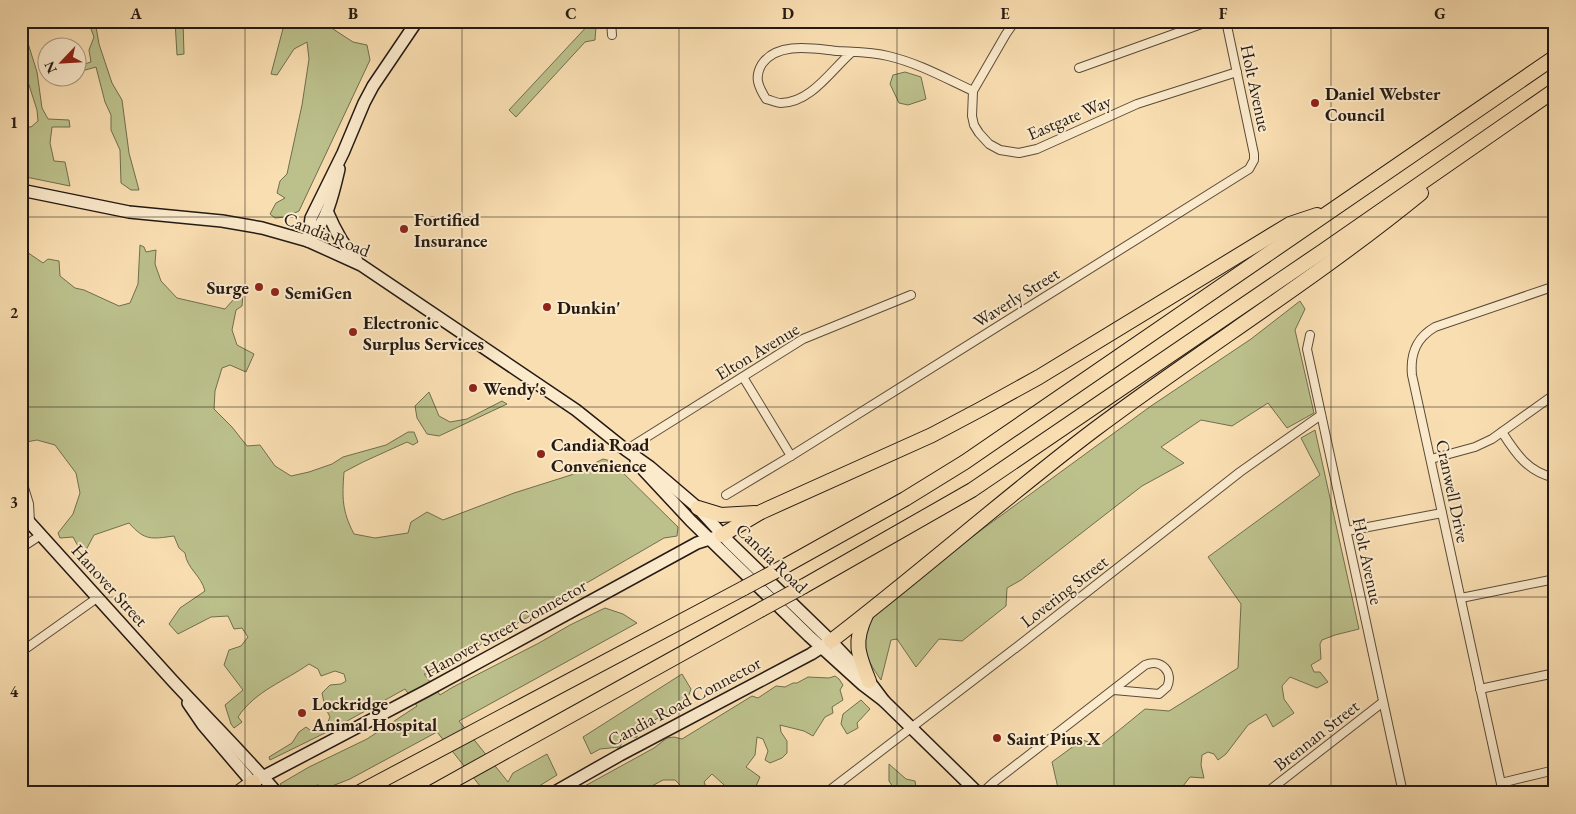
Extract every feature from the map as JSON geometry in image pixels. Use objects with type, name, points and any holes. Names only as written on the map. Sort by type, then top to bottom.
[{"type":"highway","points":[[358,793],[785,566],[905,499],[965,462],[1555,56]]},
{"type":"highway","points":[[431,793],[804,586],[972,490],[1555,90]]},
{"type":"highway","points":[[826,644],[866,614],[1051,463],[1104,423],[1369,235],[1505,124]]},
{"type":"highway","points":[[715,536],[761,512],[932,435],[1039,377],[1290,224],[1334,208]]},
{"type":"highway","points":[[698,508],[722,515],[761,512]]},
{"type":"highway","points":[[866,614],[858,632],[857,645],[861,662],[869,681]]},
{"type":"highway","points":[[238,793],[259,784]]},
{"type":"main road","points":[[308,241],[310,218],[343,153],[355,122],[374,86],[417,21]]},
{"type":"main road","points":[[308,241],[317,232],[327,212],[343,153]]},
{"type":"main road","name":"Candia Road","points":[[21,190],[129,212],[236,223],[286,234],[308,241],[361,265],[576,410],[650,467],[698,508],[715,536]]},
{"type":"main road","points":[[327,212],[346,250],[361,265]]},
{"type":"main road","name":"Candia Road","points":[[626,450],[644,472],[715,536],[826,644],[869,681],[884,701]]},
{"type":"main road","name":"Hanover Street","points":[[21,513],[173,681],[203,725],[259,784],[277,793]]},
{"type":"main road","name":"Hanover Street Connector","points":[[259,784],[401,704],[697,543],[715,536]]},
{"type":"main road","name":"Candia Road","points":[[826,644],[863,685],[884,701],[978,793]]},
{"type":"main road","name":"Candia Road Connector","points":[[553,793],[826,644]]},
{"type":"street","points":[[611,21],[612,35]]},
{"type":"street","name":"Eastgate Way","points":[[1015,21],[973,92],[972,116],[979,133],[989,144],[1000,150],[1019,153],[1038,149],[1137,104],[1237,72]]},
{"type":"street","points":[[1079,68],[1210,21]]},
{"type":"street","name":"Holt Avenue","points":[[1226,21],[1254,160]]},
{"type":"street","points":[[852,52],[817,85],[806,94],[794,100],[780,103],[766,99],[758,86],[757,72],[766,59],[778,51],[791,48],[806,48],[852,52],[886,55],[905,60],[939,74],[973,92]]},
{"type":"street","name":"Waverly Street","points":[[726,495],[1244,172],[1254,160]]},
{"type":"street","name":"Cranwell Drive","points":[[1503,793],[1430,459],[1411,366],[1412,356],[1420,339],[1435,327],[1555,286]]},
{"type":"street","name":"Elton Avenue","points":[[626,450],[803,339],[911,295]]},
{"type":"street","name":"Holt Avenue","points":[[1310,335],[1307,348],[1403,793]]},
{"type":"street","points":[[743,376],[791,456]]},
{"type":"street","points":[[1430,459],[1475,447],[1502,432],[1555,394]]},
{"type":"street","name":"Lovering Street","points":[[826,793],[1022,643],[1240,472],[1321,415]]},
{"type":"street","points":[[1502,432],[1528,466],[1536,472],[1555,478]]},
{"type":"street","points":[[21,478],[29,504],[30,522]]},
{"type":"street","points":[[1347,531],[1442,513]]},
{"type":"street","points":[[21,548],[41,535]]},
{"type":"street","points":[[1461,598],[1555,579]]},
{"type":"street","points":[[21,652],[97,598]]},
{"type":"street","points":[[982,793],[1114,690],[1150,663],[1160,664],[1168,672],[1169,682],[1167,687],[1158,694],[1114,690]]},
{"type":"street","points":[[1480,689],[1555,673]]},
{"type":"street","name":"Brennan Street","points":[[1266,793],[1383,702]]},
{"type":"street","points":[[1500,782],[1555,770]]},
{"type":"green space","points":[[21,21],[37,72],[42,108],[48,119],[69,120],[70,127],[52,127],[50,143],[54,161],[65,162],[70,186],[21,176],[21,126],[31,127],[38,121],[37,110],[21,60]]},
{"type":"green space","points":[[88,21],[95,21],[99,44],[112,83],[122,100],[129,153],[139,190],[131,190],[121,183],[120,150],[111,130],[111,115],[105,102],[96,67],[88,69],[88,63],[91,62],[89,50],[94,37]]},
{"type":"green space","points":[[175,21],[183,21],[184,54],[177,55]]},
{"type":"green space","points":[[285,21],[331,21],[330,27],[353,42],[367,45],[370,60],[299,211],[286,217],[275,218],[270,214],[276,203],[285,198],[277,193],[280,181],[287,174],[302,105],[309,59],[307,42],[294,49],[277,75],[271,74]]},
{"type":"green space","points":[[591,22],[596,27],[595,40],[585,42],[516,117],[509,110]]},
{"type":"green space","points":[[905,72],[921,77],[926,99],[908,105],[899,103],[890,84],[893,75]]},
{"type":"green space","points":[[140,245],[144,247],[146,252],[156,250],[155,264],[161,281],[177,298],[225,309],[243,293],[242,306],[236,310],[232,330],[237,345],[254,354],[246,372],[230,365],[222,368],[215,391],[214,409],[247,446],[260,445],[275,466],[291,476],[309,472],[332,464],[343,457],[386,445],[408,432],[414,432],[418,442],[413,445],[407,442],[344,472],[344,504],[347,518],[354,534],[375,538],[408,533],[411,522],[427,512],[443,520],[514,493],[571,475],[603,459],[611,461],[678,527],[677,536],[664,538],[430,674],[424,674],[440,695],[605,608],[623,614],[637,623],[459,721],[508,782],[513,773],[547,754],[557,775],[531,791],[521,793],[475,793],[484,791],[437,732],[350,779],[327,788],[318,785],[304,788],[303,786],[286,792],[280,784],[309,767],[367,739],[417,706],[405,689],[329,731],[270,760],[269,757],[292,743],[299,732],[306,727],[310,730],[327,724],[330,717],[325,707],[322,693],[330,685],[341,684],[346,681],[344,674],[335,671],[321,676],[318,669],[309,664],[253,700],[238,717],[242,722],[234,728],[225,705],[243,690],[224,665],[229,650],[241,646],[248,637],[242,628],[234,629],[228,616],[211,617],[178,634],[169,624],[180,608],[205,591],[188,563],[185,553],[179,548],[174,536],[154,538],[144,536],[129,523],[94,535],[86,550],[78,546],[73,537],[60,538],[58,533],[73,514],[80,493],[76,473],[55,445],[37,440],[21,443],[21,248],[43,263],[48,259],[59,261],[60,276],[75,288],[84,290],[119,306],[130,303],[138,284]]},
{"type":"green space","points":[[1300,301],[1305,309],[1295,330],[1314,413],[1287,428],[1268,403],[1232,426],[1201,420],[1161,447],[1184,463],[1142,486],[1021,580],[1007,588],[1006,606],[962,641],[939,639],[916,667],[897,639],[891,640],[881,680],[867,656],[864,640],[868,624],[874,615],[958,547],[1151,406],[1251,339]]},
{"type":"green space","points":[[429,392],[439,416],[450,422],[467,419],[502,401],[507,404],[439,436],[427,434],[417,418],[415,406]]},
{"type":"green space","points":[[1315,430],[1359,629],[1322,640],[1320,644],[1321,659],[1311,665],[1314,672],[1320,672],[1328,682],[1317,688],[1290,677],[1282,686],[1284,699],[1294,713],[1273,727],[1266,714],[1248,725],[1226,754],[1218,760],[1214,754],[1208,752],[1202,755],[1201,765],[1204,778],[1190,777],[1183,786],[1185,793],[1088,793],[1085,790],[1079,793],[1062,793],[1058,788],[1052,762],[1082,740],[1101,745],[1145,709],[1169,711],[1238,668],[1241,604],[1208,557],[1320,475],[1301,438]]},
{"type":"green space","points":[[682,674],[691,689],[686,703],[638,729],[637,737],[624,738],[620,747],[600,749],[591,754],[583,737]]},
{"type":"green space","points":[[835,676],[843,685],[840,690],[843,700],[832,707],[833,713],[825,717],[813,736],[804,731],[780,725],[781,732],[787,741],[787,753],[782,758],[770,763],[765,760],[768,751],[763,739],[757,737],[755,755],[746,767],[760,777],[753,793],[733,793],[712,774],[704,782],[709,793],[685,793],[684,789],[675,780],[663,780],[639,793],[572,793],[654,748],[667,738],[682,739],[752,696],[758,698],[776,686],[785,687],[808,677],[829,678]]},
{"type":"green space","points":[[861,700],[870,709],[857,723],[858,728],[847,734],[841,724],[843,714]]},
{"type":"green space","points":[[889,764],[906,779],[915,781],[917,793],[897,793],[889,781]]},
{"type":"place","name":"Daniel Webster Council","points":[[1315,103]]},
{"type":"place","name":"Fortified Insurance","points":[[404,229]]},
{"type":"place","name":"Surge","points":[[259,287]]},
{"type":"place","name":"SemiGen","points":[[275,292]]},
{"type":"place","name":"Dunkin'","points":[[547,307]]},
{"type":"place","name":"Electronic Surplus Services","points":[[353,332]]},
{"type":"place","name":"Wendy's","points":[[473,388]]},
{"type":"place","name":"Candia Road Convenience","points":[[541,454]]},
{"type":"place","name":"Lockridge Animal Hospital","points":[[302,713]]},
{"type":"place","name":"Saint Pius X","points":[[997,738]]}]
